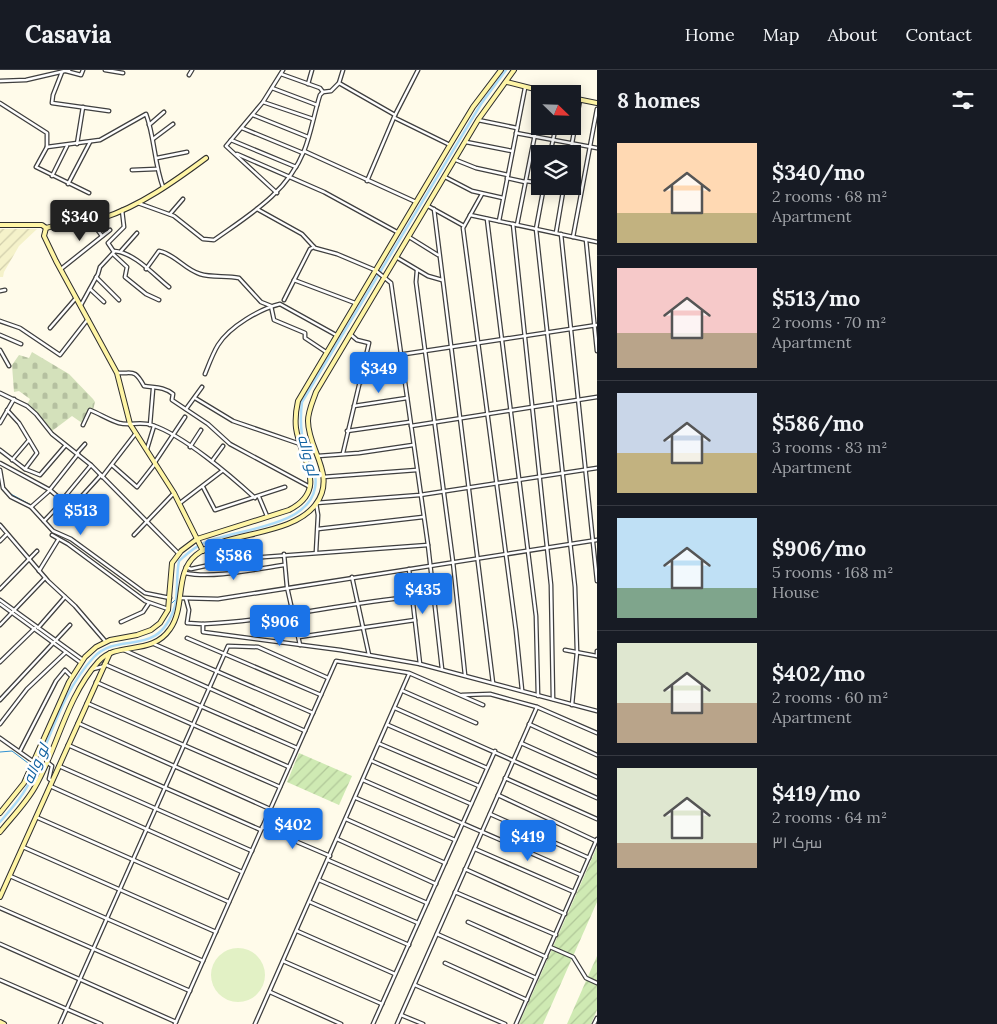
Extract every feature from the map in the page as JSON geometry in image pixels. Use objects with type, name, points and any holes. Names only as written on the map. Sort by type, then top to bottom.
[{"type":"street","points":[[0,81],[26,80],[66,71],[81,75],[83,70]]},
{"type":"street","points":[[105,70],[123,74]]},
{"type":"street","points":[[189,75],[192,70]]},
{"type":"street","points":[[277,193],[237,154],[226,146],[263,102],[283,70]]},
{"type":"street","points":[[308,84],[312,70]]},
{"type":"street","points":[[322,92],[331,91],[339,83],[343,70]]},
{"type":"street","points":[[367,182],[395,116],[418,70]]},
{"type":"street","points":[[0,813],[24,783],[49,723],[72,676],[82,662],[96,647],[106,642],[151,630],[160,623],[168,608],[170,598],[172,563],[188,544],[297,506],[308,493],[311,477],[296,428],[298,401],[473,107],[501,70]]},
{"type":"street","points":[[316,552],[318,529],[316,504],[323,477],[308,428],[310,409],[316,392],[384,276],[456,160],[478,120],[514,70]]},
{"type":"street","points":[[66,71],[51,102],[109,111]]},
{"type":"street","points":[[281,74],[320,88],[322,92]]},
{"type":"street","points":[[507,82],[531,90]]},
{"type":"street","points":[[339,83],[395,116],[450,145]]},
{"type":"street","points":[[272,88],[317,105]]},
{"type":"street","points":[[499,221],[525,88]]},
{"type":"street","points":[[137,202],[169,215],[203,239],[211,241],[277,193],[296,167],[304,152],[322,92]]},
{"type":"street","points":[[581,100],[597,104]]},
{"type":"street","points":[[263,102],[313,119]]},
{"type":"street","points":[[0,103],[47,132],[47,147],[36,167],[89,193]]},
{"type":"street","points":[[77,144],[83,107]]},
{"type":"street","points":[[573,237],[597,109]]},
{"type":"street","points":[[149,125],[164,112]]},
{"type":"street","points":[[47,147],[90,142],[109,136],[145,114],[157,158],[156,169],[163,187]]},
{"type":"street","points":[[253,115],[308,137]]},
{"type":"street","points":[[478,120],[517,128]]},
{"type":"street","points":[[153,139],[173,124]]},
{"type":"street","points":[[242,128],[304,152],[367,182],[416,202]]},
{"type":"street","points":[[516,133],[597,148]]},
{"type":"street","points":[[552,145],[554,135]]},
{"type":"street","points":[[572,143],[573,135]]},
{"type":"street","points":[[517,225],[534,136]]},
{"type":"street","points":[[231,140],[296,167]]},
{"type":"street","points":[[68,184],[90,142]]},
{"type":"street","points":[[466,142],[512,152]]},
{"type":"street","points":[[52,176],[66,146]]},
{"type":"street","points":[[157,158],[187,152]]},
{"type":"street","points":[[237,154],[290,175],[350,204],[397,232]]},
{"type":"street","points":[[0,225],[42,225],[46,228],[90,221],[122,210],[137,202],[206,158]]},
{"type":"street","points":[[456,160],[476,168],[531,182]]},
{"type":"street","points":[[132,170],[156,169]]},
{"type":"street","points":[[445,177],[463,187],[482,194],[503,198]]},
{"type":"street","points":[[482,194],[464,226],[522,690]]},
{"type":"street","points":[[542,195],[536,229],[575,587],[577,652],[572,705]]},
{"type":"street","points":[[556,233],[563,195]]},
{"type":"street","points":[[169,215],[184,198]]},
{"type":"street","points":[[428,206],[464,226]]},
{"type":"street","points":[[257,209],[296,230],[310,241],[314,247],[376,270],[390,283],[428,545],[442,669]]},
{"type":"street","points":[[434,209],[438,255],[493,683]]},
{"type":"street","points":[[122,210],[124,227],[108,243],[114,253],[127,267],[126,277],[146,294],[159,300]]},
{"type":"street","points":[[470,215],[597,242]]},
{"type":"street","points":[[487,219],[536,616],[538,696]]},
{"type":"street","points":[[90,221],[102,236]]},
{"type":"street","points":[[513,224],[551,585],[554,699]]},
{"type":"street","points":[[46,228],[44,236],[117,372],[130,424],[156,462],[180,503],[203,550]]},
{"type":"street","points":[[61,269],[110,230]]},
{"type":"street","points":[[81,305],[100,267],[114,253],[121,252],[137,233]]},
{"type":"street","points":[[561,234],[596,540],[597,582]]},
{"type":"street","points":[[409,237],[438,255]]},
{"type":"street","points":[[586,240],[596,325],[597,351]]},
{"type":"street","points":[[284,300],[310,249],[314,247]]},
{"type":"street","points":[[146,269],[159,251],[171,254],[181,265],[201,274],[239,278],[261,302],[271,306]]},
{"type":"street","points":[[121,252],[169,288]]},
{"type":"street","points":[[396,257],[417,270],[442,280]]},
{"type":"street","points":[[417,270],[416,282],[424,352],[444,491],[465,675]]},
{"type":"street","points":[[96,277],[119,300]]},
{"type":"street","points":[[294,280],[355,303]]},
{"type":"street","points":[[90,289],[104,302]]},
{"type":"street","points":[[0,291],[5,290]]},
{"type":"street","points":[[50,328],[76,298]]},
{"type":"street","points":[[205,374],[221,340],[248,317],[271,306],[280,304],[336,335]]},
{"type":"street","points":[[271,306],[274,320],[305,333],[305,338],[326,352]]},
{"type":"street","points":[[0,321],[20,328],[60,355],[88,318]]},
{"type":"street","points":[[365,360],[450,349],[596,325]]},
{"type":"street","points":[[343,453],[369,343],[357,340],[350,334]]},
{"type":"street","points":[[0,335],[21,344]]},
{"type":"street","points":[[0,350],[9,366]]},
{"type":"street","points":[[117,372],[133,372],[138,375],[144,386],[156,386],[170,391],[173,394],[172,400],[230,444],[310,487]]},
{"type":"street","points":[[360,382],[404,375]]},
{"type":"street","points":[[186,409],[202,387]]},
{"type":"street","points":[[146,449],[152,425],[153,389]]},
{"type":"street","points":[[0,393],[14,399],[36,414],[52,434],[91,465],[179,554]]},
{"type":"street","points":[[411,426],[597,397]]},
{"type":"street","points":[[195,398],[233,421],[300,444]]},
{"type":"street","points":[[353,406],[407,398]]},
{"type":"street","points":[[0,423],[14,399]]},
{"type":"street","points":[[7,410],[19,423],[37,453],[25,469]]},
{"type":"street","points":[[83,425],[90,410],[119,423],[130,424],[140,422],[152,425],[173,436],[212,462],[255,498]]},
{"type":"street","points":[[112,465],[137,487],[156,462],[185,417]]},
{"type":"street","points":[[347,431],[410,422]]},
{"type":"street","points":[[190,447],[201,430]]},
{"type":"street","points":[[0,463],[50,490],[71,508],[112,465],[136,433]]},
{"type":"street","points":[[12,460],[29,440]]},
{"type":"street","points":[[31,507],[50,490],[85,444]]},
{"type":"street","points":[[318,456],[413,445]]},
{"type":"street","points":[[0,450],[25,469],[40,475],[65,446]]},
{"type":"street","points":[[212,462],[223,446]]},
{"type":"street","points":[[44,521],[63,501],[91,465]]},
{"type":"street","points":[[0,832],[26,801],[46,762],[78,690],[93,669],[106,654],[154,644],[170,630],[177,618],[186,567],[203,550],[294,521],[316,504],[468,488],[597,468]]},
{"type":"street","points":[[0,470],[3,488],[11,497],[31,507],[53,531],[71,539],[145,593],[170,598]]},
{"type":"street","points":[[180,503],[223,470]]},
{"type":"street","points":[[323,477],[417,470]]},
{"type":"street","points":[[203,487],[215,510],[285,487]]},
{"type":"street","points":[[134,535],[174,493]]},
{"type":"street","points":[[259,497],[267,517]]},
{"type":"street","points":[[318,529],[423,517]]},
{"type":"street","points":[[0,526],[45,578],[106,642]]},
{"type":"street","points":[[0,541],[6,535]]},
{"type":"street","points":[[52,535],[68,544],[150,603],[168,608]]},
{"type":"street","points":[[39,571],[58,540]]},
{"type":"street","points":[[180,598],[218,599],[596,540]]},
{"type":"street","points":[[186,567],[191,569],[237,559],[284,554],[428,545]]},
{"type":"street","points":[[0,589],[37,551]]},
{"type":"street","points":[[284,554],[287,587],[300,645]]},
{"type":"street","points":[[184,572],[199,574],[237,572],[284,565]]},
{"type":"street","points":[[409,569],[420,664]]},
{"type":"street","points":[[352,577],[369,655]]},
{"type":"street","points":[[0,625],[45,578]]},
{"type":"street","points":[[186,599],[189,610],[187,623],[203,624],[412,596]]},
{"type":"street","points":[[0,662],[65,597]]},
{"type":"street","points":[[0,602],[82,662]]},
{"type":"street","points":[[121,622],[143,612],[150,603]]},
{"type":"street","points":[[299,637],[414,620]]},
{"type":"street","points":[[203,624],[203,632],[420,664],[597,711]]},
{"type":"street","points":[[0,700],[70,626]]},
{"type":"street","points":[[187,638],[321,695]]},
{"type":"street","points":[[55,643],[82,662]]},
{"type":"street","points":[[154,644],[313,713]]},
{"type":"street","points":[[60,1024],[228,646],[253,646],[328,678]]},
{"type":"street","points":[[123,650],[305,731]]},
{"type":"street","points":[[565,650],[597,656],[597,651]]},
{"type":"street","points":[[0,724],[27,688],[66,652]]},
{"type":"street","points":[[0,897],[110,653]]},
{"type":"street","points":[[0,944],[175,1023],[328,678],[338,660],[410,674],[483,705]]},
{"type":"street","points":[[93,669],[104,665],[297,748]]},
{"type":"street","points":[[20,751],[56,681],[65,670],[72,676]]},
{"type":"street","points":[[262,1024],[256,1023],[410,674]]},
{"type":"street","points":[[96,682],[289,767]]},
{"type":"street","points":[[403,691],[476,723]]},
{"type":"street","points":[[460,695],[490,694],[537,706],[597,733]]},
{"type":"street","points":[[87,702],[280,787]]},
{"type":"street","points":[[397,1024],[537,706]]},
{"type":"street","points":[[395,708],[514,759],[597,798]]},
{"type":"street","points":[[77,723],[270,809]]},
{"type":"street","points":[[529,724],[597,756]]},
{"type":"street","points":[[388,725],[488,768]]},
{"type":"street","points":[[0,738],[34,762]]},
{"type":"street","points":[[521,742],[597,777]]},
{"type":"street","points":[[380,744],[479,786]]},
{"type":"street","points":[[68,745],[165,788],[330,856]]},
{"type":"street","points":[[373,1024],[495,751]]},
{"type":"street","points":[[372,761],[472,804]]},
{"type":"street","points":[[46,762],[52,766],[49,779],[52,781]]},
{"type":"street","points":[[58,766],[252,851]]},
{"type":"street","points":[[505,778],[597,820]]},
{"type":"street","points":[[363,780],[581,875]]},
{"type":"street","points":[[50,786],[242,872]]},
{"type":"street","points":[[498,795],[597,840],[516,1024]]},
{"type":"street","points":[[356,798],[455,840]]},
{"type":"street","points":[[490,814],[589,858]]},
{"type":"street","points":[[36,817],[229,902]]},
{"type":"street","points":[[346,819],[445,863]]},
{"type":"street","points":[[337,839],[436,884]]},
{"type":"street","points":[[23,846],[216,932]]},
{"type":"street","points":[[474,849],[574,892]]},
{"type":"street","points":[[328,860],[427,904]]},
{"type":"street","points":[[465,869],[565,914]]},
{"type":"street","points":[[9,876],[203,961]]},
{"type":"street","points":[[319,880],[418,923]]},
{"type":"street","points":[[455,892],[556,935]]},
{"type":"street","points":[[310,902],[409,945]]},
{"type":"street","points":[[0,908],[190,991]]},
{"type":"street","points":[[468,922],[546,957]]},
{"type":"street","points":[[296,931],[396,974]]},
{"type":"street","points":[[437,934],[536,978]]},
{"type":"street","points":[[550,947],[573,957],[586,978],[597,983]]},
{"type":"street","points":[[283,961],[382,1004]]},
{"type":"street","points":[[445,963],[527,1000]]},
{"type":"street","points":[[0,980],[101,1024]]},
{"type":"street","points":[[414,985],[505,1024]]},
{"type":"street","points":[[270,992],[341,1024]]},
{"type":"street","points":[[401,1015],[423,1024]]},
{"type":"street","points":[[594,1024],[597,1018]]},
{"type":"street","points":[[0,1022],[4,1024]]},
{"type":"shaded area","points":[[0,229],[37,229],[19,246],[3,277],[0,277]]},
{"type":"green space","points":[[32,352],[69,374],[93,399],[95,402],[93,410],[89,409],[82,423],[72,416],[52,431],[27,405],[30,399],[19,391],[14,392],[12,365],[19,355],[29,358]]},
{"type":"green space","points":[[299,753],[352,776],[339,805],[287,782]]},
{"type":"green space","points":[[597,847],[597,902],[543,1024],[519,1024]]},
{"type":"green space","points":[[238,948],[248,950],[257,956],[263,965],[265,975],[263,985],[257,994],[248,1000],[238,1002],[228,1000],[219,994],[213,985],[211,975],[213,965],[219,956],[228,950]]},
{"type":"green space","points":[[597,956],[597,1010],[591,1024],[567,1024]]},
{"type":"waterway","name":"لو واله","points":[[0,822],[28,785],[65,700],[83,670],[104,649],[115,645],[149,639],[159,633],[168,623],[176,601],[179,561],[204,543],[285,519],[299,512],[309,501],[316,482],[302,436],[302,402],[481,104],[506,70]]},
{"type":"waterway","points":[[9,493],[31,505],[50,526]]},
{"type":"waterway","points":[[147,594],[167,599]]},
{"type":"waterway","name":"لو واله","points":[[172,603],[175,600]]},
{"type":"waterway","points":[[0,752],[12,751],[28,763]]}]
